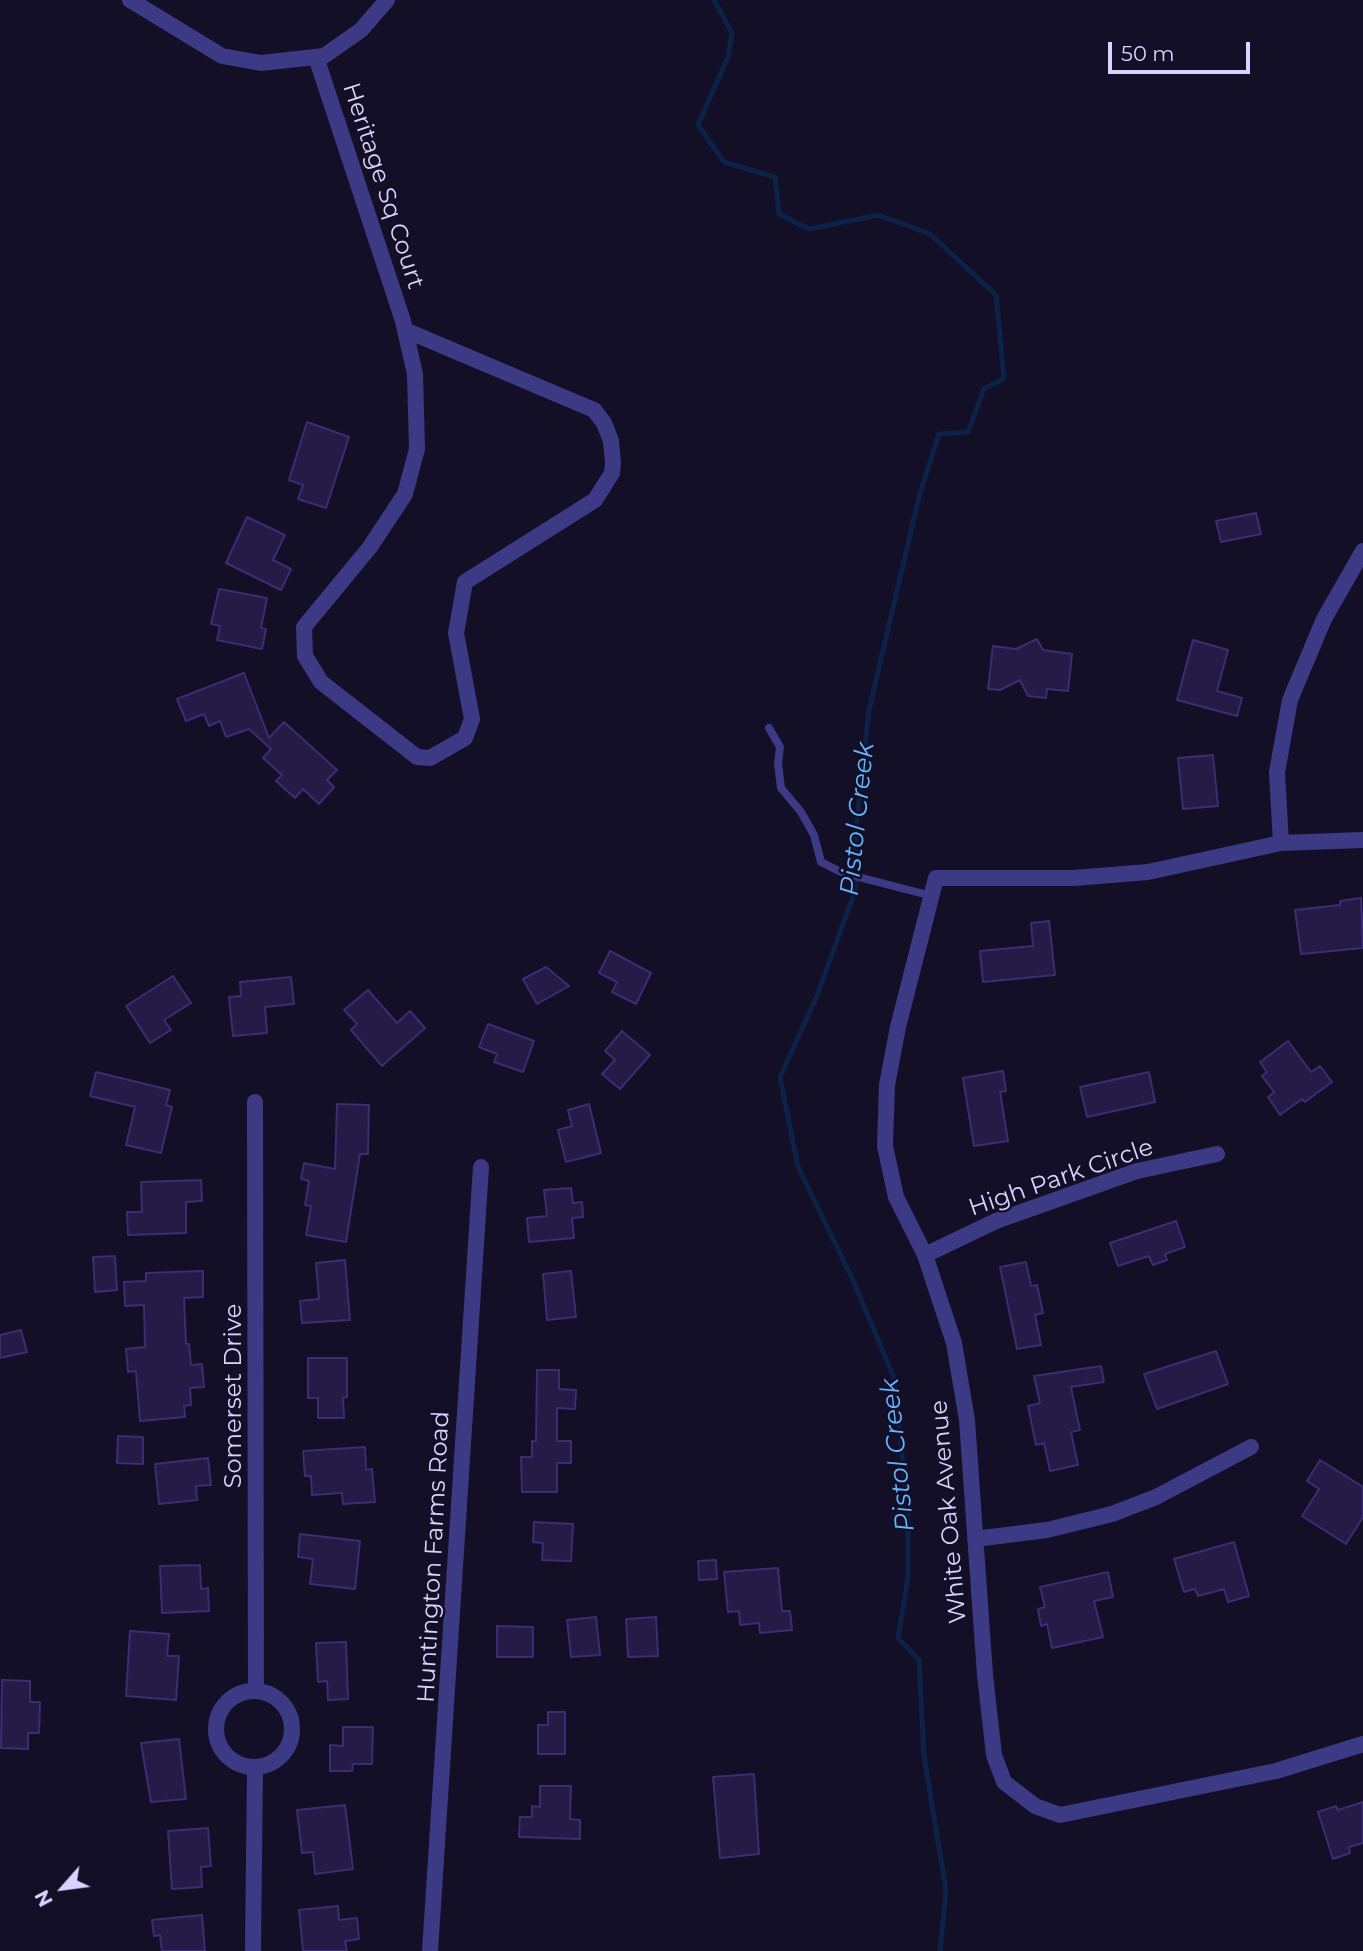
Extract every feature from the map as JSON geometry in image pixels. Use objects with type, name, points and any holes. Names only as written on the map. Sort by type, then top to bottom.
[{"type":"street","points":[[130,0],[222,56],[261,63],[324,56],[361,30],[387,0]]},
{"type":"street","name":"Heritage Sq Court","points":[[316,57],[405,330],[415,374],[417,449],[405,494],[370,547],[304,627],[305,656],[321,682],[417,757],[430,758],[465,738],[472,719],[456,633],[465,582],[594,500],[612,473],[613,463],[611,441],[604,423],[594,410],[405,330]]},
{"type":"street","points":[[1363,551],[1324,619],[1290,700],[1278,772],[1281,843],[1363,840]]},
{"type":"street","name":"White Oak Avenue","points":[[1281,843],[1148,872],[1074,878],[936,878],[889,1073],[885,1146],[896,1197],[925,1255],[954,1343],[967,1420],[994,1755],[1004,1782],[1035,1806],[1060,1815],[1276,1771],[1363,1744]]},
{"type":"street","name":"Somerset Drive","points":[[255,1102],[256,1690]]},
{"type":"street","name":"High Park Circle","points":[[925,1255],[996,1221],[1137,1171],[1216,1154]]},
{"type":"street","name":"Huntington Farms Road","points":[[430,1951],[481,1167]]},
{"type":"street","points":[[975,1539],[1047,1530],[1112,1514],[1156,1497],[1251,1447]]},
{"type":"street","points":[[256,1690],[275,1696],[282,1703],[288,1711],[293,1730],[288,1749],[274,1763],[255,1769],[234,1763],[227,1756],[220,1748],[215,1728],[221,1708],[236,1694],[256,1690]]},
{"type":"street","points":[[253,1951],[255,1769]]},
{"type":"lane","points":[[769,729],[780,747],[778,763],[781,788],[801,812],[814,835],[821,862],[843,873],[932,896]]},
{"type":"building","points":[[307,422],[349,437],[326,508],[298,499],[303,485],[289,480]]},
{"type":"building","points":[[1256,513],[1261,534],[1221,542],[1216,521]]},
{"type":"building","points":[[247,517],[285,535],[273,560],[291,569],[281,590],[226,563]]},
{"type":"building","points":[[219,589],[267,598],[261,628],[266,629],[262,649],[217,640],[220,626],[211,624]]},
{"type":"building","points":[[1037,639],[1043,650],[1072,654],[1068,691],[1047,689],[1046,698],[1028,696],[1020,680],[1000,690],[988,689],[993,646],[1016,649]]},
{"type":"building","points":[[1193,640],[1228,650],[1217,691],[1242,698],[1237,716],[1177,700]]},
{"type":"building","points":[[244,673],[269,738],[284,722],[337,770],[327,780],[334,787],[319,804],[303,789],[295,798],[276,781],[282,775],[263,758],[271,749],[249,729],[226,737],[220,721],[209,726],[204,714],[186,721],[177,699]]},
{"type":"building","points":[[1213,755],[1218,806],[1183,809],[1178,758]]},
{"type":"building","points":[[1361,898],[1363,948],[1301,954],[1295,910],[1340,905],[1340,901]]},
{"type":"building","points":[[1049,921],[1055,975],[983,982],[980,951],[1033,946],[1031,923]]},
{"type":"building","points":[[610,951],[651,973],[636,1004],[612,992],[617,982],[599,973]]},
{"type":"building","points":[[546,967],[569,986],[537,1004],[523,979]]},
{"type":"building","points":[[173,976],[191,1003],[164,1020],[171,1030],[150,1043],[126,1006]]},
{"type":"building","points":[[291,977],[294,1004],[265,1007],[267,1033],[233,1036],[229,997],[241,996],[240,982]]},
{"type":"building","points":[[368,990],[397,1023],[410,1011],[425,1028],[382,1066],[351,1030],[357,1024],[344,1010]]},
{"type":"building","points":[[488,1024],[534,1041],[523,1072],[494,1062],[497,1054],[479,1047]]},
{"type":"building","points":[[622,1031],[650,1055],[620,1089],[602,1074],[615,1060],[605,1051]]},
{"type":"building","points":[[1288,1041],[1311,1072],[1320,1066],[1332,1082],[1305,1102],[1302,1099],[1280,1115],[1268,1097],[1274,1092],[1262,1076],[1267,1072],[1260,1062]]},
{"type":"building","points":[[1003,1071],[1006,1091],[1000,1092],[1008,1141],[974,1146],[963,1078]]},
{"type":"building","points":[[96,1072],[170,1090],[166,1105],[172,1107],[161,1153],[126,1145],[135,1107],[90,1096]]},
{"type":"building","points":[[1149,1072],[1155,1102],[1087,1117],[1080,1087]]},
{"type":"building","points":[[337,1104],[369,1105],[368,1154],[360,1154],[346,1242],[306,1235],[311,1206],[305,1205],[309,1181],[301,1179],[304,1163],[335,1169]]},
{"type":"building","points":[[589,1104],[601,1153],[566,1162],[558,1130],[572,1126],[568,1110]]},
{"type":"building","points":[[201,1180],[202,1201],[186,1202],[186,1233],[128,1235],[127,1212],[142,1212],[141,1182]]},
{"type":"building","points":[[571,1188],[573,1203],[582,1202],[583,1217],[572,1218],[574,1238],[529,1242],[527,1218],[547,1216],[544,1190]]},
{"type":"building","points":[[1176,1221],[1185,1247],[1165,1254],[1167,1260],[1153,1265],[1149,1256],[1118,1266],[1110,1243]]},
{"type":"building","points":[[115,1256],[117,1290],[95,1292],[93,1257]]},
{"type":"building","points":[[345,1260],[350,1320],[302,1323],[300,1301],[319,1299],[316,1263]]},
{"type":"building","points":[[1026,1262],[1031,1286],[1037,1285],[1043,1313],[1035,1315],[1041,1345],[1017,1349],[1000,1267]]},
{"type":"building","points":[[203,1271],[203,1297],[184,1298],[186,1344],[189,1344],[191,1365],[202,1364],[204,1387],[190,1388],[191,1405],[184,1406],[185,1417],[140,1421],[136,1371],[128,1372],[126,1349],[145,1347],[144,1305],[125,1306],[124,1282],[146,1281],[146,1273]]},
{"type":"building","points":[[571,1271],[576,1317],[547,1320],[543,1274]]},
{"type":"building","points":[[21,1330],[27,1352],[0,1358],[0,1335]]},
{"type":"building","points":[[1216,1351],[1228,1384],[1157,1409],[1144,1374]]},
{"type":"building","points":[[308,1358],[347,1358],[344,1418],[318,1418],[318,1398],[308,1398]]},
{"type":"building","points":[[1101,1366],[1104,1382],[1071,1387],[1080,1430],[1071,1432],[1078,1465],[1050,1471],[1044,1443],[1036,1445],[1028,1406],[1040,1403],[1034,1376]]},
{"type":"building","points":[[537,1370],[559,1370],[559,1389],[576,1390],[575,1409],[557,1408],[557,1441],[571,1441],[571,1463],[557,1463],[557,1492],[522,1492],[521,1457],[532,1457],[532,1441],[536,1441]]},
{"type":"building","points":[[118,1436],[143,1437],[143,1464],[117,1463]]},
{"type":"building","points":[[365,1447],[366,1470],[372,1469],[375,1502],[343,1504],[342,1493],[312,1495],[311,1476],[305,1476],[303,1451]]},
{"type":"building","points":[[208,1458],[211,1485],[196,1486],[197,1500],[159,1504],[155,1464]]},
{"type":"building","points":[[1320,1460],[1363,1487],[1363,1517],[1346,1544],[1302,1516],[1319,1489],[1307,1481]]},
{"type":"building","points":[[534,1522],[573,1524],[571,1561],[542,1560],[543,1543],[533,1542]]},
{"type":"building","points":[[300,1534],[360,1541],[355,1589],[310,1584],[313,1559],[298,1557]]},
{"type":"building","points":[[1234,1542],[1249,1596],[1228,1602],[1224,1589],[1198,1596],[1195,1589],[1184,1592],[1174,1559]]},
{"type":"building","points":[[716,1560],[717,1579],[699,1580],[698,1561]]},
{"type":"building","points":[[200,1565],[201,1589],[208,1588],[209,1611],[162,1613],[160,1566]]},
{"type":"building","points":[[778,1568],[782,1611],[790,1611],[792,1630],[760,1633],[759,1623],[740,1625],[739,1611],[728,1612],[724,1572]]},
{"type":"building","points":[[1108,1572],[1113,1597],[1094,1601],[1103,1637],[1052,1648],[1047,1624],[1041,1626],[1038,1609],[1045,1607],[1040,1587]]},
{"type":"building","points":[[596,1617],[600,1655],[571,1657],[567,1620]]},
{"type":"building","points":[[656,1617],[658,1656],[628,1657],[626,1619]]},
{"type":"building","points":[[497,1626],[533,1627],[533,1657],[497,1657]]},
{"type":"building","points":[[130,1631],[169,1634],[167,1656],[179,1656],[176,1700],[126,1696]]},
{"type":"building","points":[[346,1642],[348,1699],[328,1700],[327,1681],[318,1682],[316,1643]]},
{"type":"building","points":[[2,1680],[30,1681],[30,1702],[40,1702],[39,1733],[28,1733],[28,1749],[1,1748]]},
{"type":"building","points":[[548,1712],[565,1712],[565,1754],[538,1754],[538,1725],[548,1725]]},
{"type":"building","points":[[343,1727],[373,1727],[372,1764],[353,1764],[352,1771],[330,1771],[330,1745],[343,1746]]},
{"type":"building","points":[[179,1739],[186,1799],[151,1802],[141,1743]]},
{"type":"building","points":[[754,1774],[759,1854],[720,1858],[713,1777]]},
{"type":"building","points":[[540,1786],[571,1786],[570,1819],[580,1820],[580,1839],[519,1837],[520,1817],[532,1817],[532,1806],[540,1807]]},
{"type":"building","points":[[1363,1802],[1363,1843],[1349,1847],[1350,1853],[1333,1859],[1318,1812],[1336,1806],[1338,1810]]},
{"type":"building","points":[[345,1805],[353,1869],[315,1874],[313,1852],[302,1853],[297,1810]]},
{"type":"building","points":[[208,1828],[211,1866],[201,1867],[202,1887],[172,1889],[168,1831]]},
{"type":"building","points":[[338,1906],[339,1920],[357,1918],[359,1939],[345,1941],[347,1951],[303,1951],[299,1910]]},
{"type":"building","points":[[202,1915],[205,1951],[162,1951],[160,1935],[154,1936],[152,1920]]},
{"type":"waterway","name":"Pistol Creek","points":[[714,0],[732,33],[728,57],[698,125],[724,162],[775,177],[779,214],[809,229],[878,215],[930,234],[996,295],[1004,378],[984,389],[968,432],[939,434],[919,497],[869,710],[856,829],[855,891],[817,996],[780,1077],[798,1167],[853,1280],[894,1378],[908,1510],[908,1577],[898,1638],[919,1660],[924,1756],[946,1890],[940,1951]]}]
